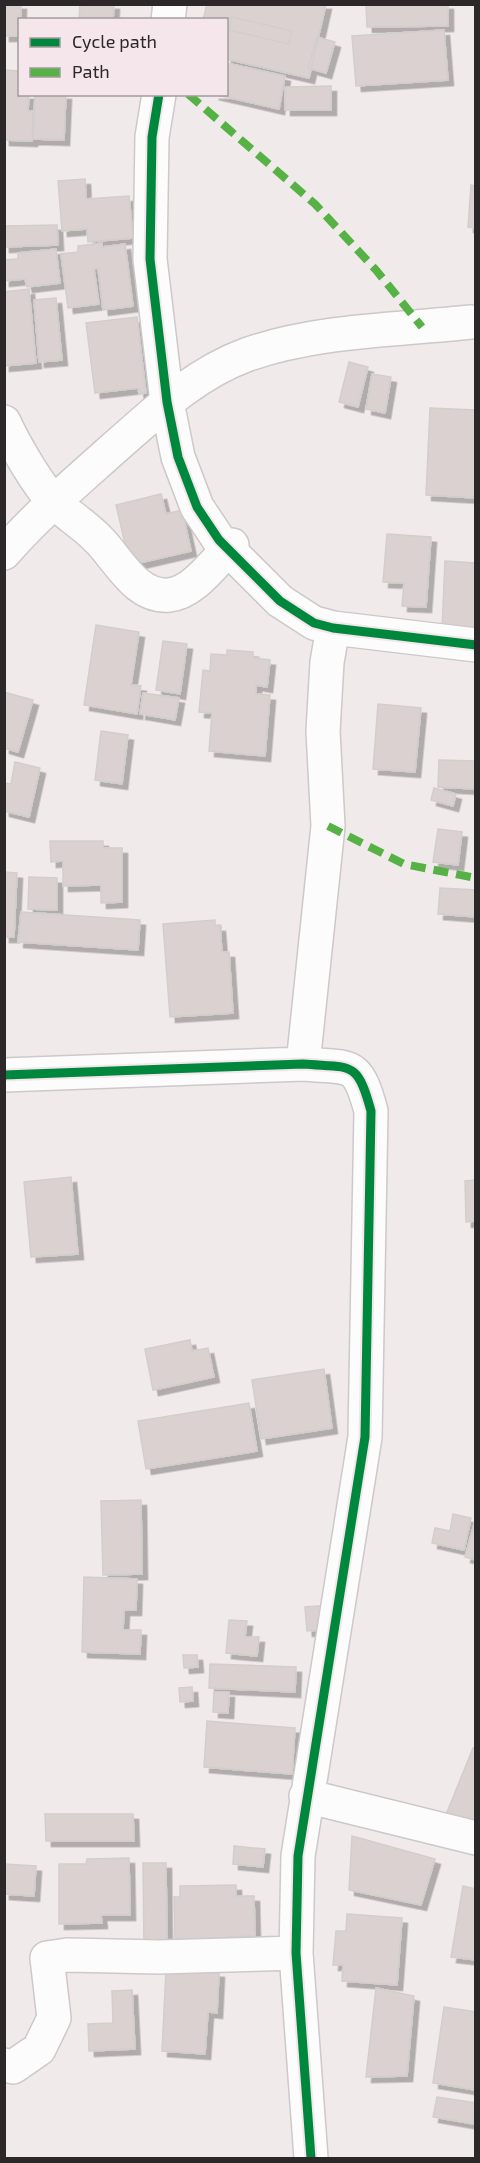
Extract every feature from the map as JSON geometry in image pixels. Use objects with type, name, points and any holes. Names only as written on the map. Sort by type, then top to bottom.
[{"type":"street","points":[[159,96],[152,137],[150,259],[167,402],[178,457],[197,507],[230,547],[296,613],[314,622],[333,628],[476,645]]},
{"type":"street","points":[[4,553],[54,501],[167,402],[213,371],[245,355],[284,344],[474,318]]},
{"type":"street","points":[[4,422],[12,439],[54,501],[98,539],[128,576],[149,592],[168,595],[182,592],[230,547]]},
{"type":"street","points":[[303,1064],[328,826],[323,731],[327,662],[333,628]]},
{"type":"street","points":[[4,1075],[303,1064],[348,1068],[360,1076],[370,1111],[365,1437],[298,1856],[296,1953],[311,2158]]},
{"type":"street","points":[[306,1796],[476,1838]]},
{"type":"street","points":[[4,2066],[13,2067],[39,2049],[54,2018],[47,1958],[67,1955],[159,1957],[296,1953]]},
{"type":"building","points":[[4,4],[21,4],[18,36],[4,36]]},
{"type":"building","points":[[80,4],[114,4],[113,18],[79,18]]},
{"type":"building","points":[[207,4],[326,4],[309,78],[228,59],[228,18],[204,18]]},
{"type":"building","points":[[366,4],[448,4],[448,26],[367,27]]},
{"type":"building","points":[[232,17],[292,31],[289,44],[229,30]]},
{"type":"building","points":[[444,30],[448,80],[356,86],[352,36]]},
{"type":"building","points":[[317,37],[335,42],[326,73],[308,68]]},
{"type":"building","points":[[228,63],[285,76],[279,109],[222,96],[228,96]]},
{"type":"building","points":[[4,70],[18,71],[18,96],[29,96],[28,111],[33,111],[32,141],[4,140]]},
{"type":"building","points":[[331,86],[331,110],[285,110],[285,87]]},
{"type":"building","points":[[35,96],[66,96],[64,140],[33,139]]},
{"type":"building","points":[[85,179],[86,199],[129,196],[133,238],[88,242],[87,229],[62,231],[58,181]]},
{"type":"building","points":[[471,185],[476,186],[476,228],[468,227]]},
{"type":"building","points":[[57,225],[58,245],[4,247],[4,226]]},
{"type":"building","points":[[102,243],[102,247],[125,244],[133,306],[103,310],[98,268],[94,269],[99,304],[68,308],[61,254],[78,252],[78,246]]},
{"type":"building","points":[[56,249],[60,283],[27,287],[25,279],[4,281],[4,260],[18,259],[18,253]]},
{"type":"building","points":[[29,289],[36,363],[4,366],[4,292]]},
{"type":"building","points":[[56,298],[62,360],[39,362],[34,300]]},
{"type":"building","points":[[137,317],[146,393],[139,394],[138,388],[95,393],[86,323]]},
{"type":"building","points":[[349,362],[368,367],[358,407],[339,402]]},
{"type":"building","points":[[372,374],[391,377],[385,413],[366,409]]},
{"type":"building","points":[[430,408],[476,410],[476,498],[426,495]]},
{"type":"building","points":[[161,494],[166,514],[182,510],[191,551],[130,565],[116,505]]},
{"type":"building","points":[[387,534],[431,537],[426,607],[402,606],[404,583],[383,582]]},
{"type":"building","points":[[445,561],[476,563],[476,632],[442,630]]},
{"type":"building","points":[[96,625],[139,632],[131,685],[141,686],[137,714],[84,705]]},
{"type":"building","points":[[163,641],[187,644],[180,694],[156,690]]},
{"type":"building","points":[[227,650],[253,652],[253,658],[270,660],[267,687],[256,685],[256,694],[270,695],[265,756],[209,751],[212,713],[199,712],[203,670],[210,671],[211,654],[227,655]]},
{"type":"building","points":[[4,692],[33,700],[18,752],[4,748]]},
{"type":"building","points":[[143,693],[179,698],[175,720],[140,714]]},
{"type":"building","points":[[378,704],[421,708],[415,772],[373,769]]},
{"type":"building","points":[[101,731],[128,735],[122,784],[95,780]]},
{"type":"building","points":[[439,760],[476,761],[476,789],[438,787]]},
{"type":"building","points":[[15,762],[40,768],[29,817],[4,811],[4,783],[11,784]]},
{"type":"building","points":[[434,788],[456,794],[453,806],[431,800]]},
{"type":"building","points":[[438,829],[462,832],[458,865],[433,862]]},
{"type":"building","points":[[50,841],[103,841],[103,848],[122,848],[122,902],[101,903],[101,885],[63,886],[63,861],[51,862]]},
{"type":"building","points":[[4,872],[17,873],[14,937],[4,937]]},
{"type":"building","points":[[29,877],[57,878],[57,910],[28,909]]},
{"type":"building","points":[[440,888],[476,890],[476,917],[438,914]]},
{"type":"building","points":[[21,912],[140,920],[138,950],[18,942]]},
{"type":"building","points":[[215,920],[215,926],[220,926],[222,952],[229,952],[233,1013],[170,1017],[163,924]]},
{"type":"building","points":[[71,1177],[78,1254],[31,1257],[24,1182]]},
{"type":"building","points":[[476,1180],[476,1221],[466,1222],[465,1181]]},
{"type":"building","points":[[190,1340],[192,1351],[208,1348],[214,1377],[153,1390],[145,1349]]},
{"type":"building","points":[[324,1369],[332,1428],[261,1439],[252,1380]]},
{"type":"building","points":[[249,1403],[257,1451],[146,1469],[138,1421]]},
{"type":"building","points":[[141,1500],[142,1574],[103,1575],[101,1501]]},
{"type":"building","points":[[453,1514],[471,1518],[464,1550],[432,1543],[435,1528],[450,1531]]},
{"type":"building","points":[[476,1517],[476,1560],[465,1557]]},
{"type":"building","points":[[84,1577],[137,1579],[136,1610],[124,1610],[123,1630],[141,1630],[140,1654],[82,1652]]},
{"type":"building","points":[[331,1605],[333,1629],[307,1631],[305,1607]]},
{"type":"building","points":[[229,1620],[247,1621],[245,1637],[259,1637],[257,1656],[226,1653]]},
{"type":"building","points":[[183,1655],[197,1655],[198,1667],[184,1668]]},
{"type":"building","points":[[210,1664],[296,1667],[295,1692],[209,1688]]},
{"type":"building","points":[[192,1687],[193,1701],[180,1702],[179,1688]]},
{"type":"building","points":[[214,1692],[229,1692],[228,1713],[213,1712]]},
{"type":"building","points":[[207,1721],[295,1728],[292,1774],[204,1767]]},
{"type":"building","points":[[473,1748],[476,1749],[476,1833],[443,1822]]},
{"type":"building","points":[[45,1814],[133,1814],[134,1841],[46,1841]]},
{"type":"building","points":[[352,1836],[435,1859],[421,1905],[349,1890]]},
{"type":"building","points":[[234,1846],[265,1849],[263,1867],[233,1864]]},
{"type":"building","points":[[129,1858],[130,1915],[101,1915],[102,1923],[59,1924],[59,1864],[86,1864],[87,1859]]},
{"type":"building","points":[[143,1863],[166,1863],[167,1949],[144,1949]]},
{"type":"building","points":[[4,1864],[36,1866],[34,1896],[4,1894]]},
{"type":"building","points":[[236,1885],[236,1896],[254,1896],[255,1936],[228,1937],[228,1943],[181,1943],[181,1938],[175,1938],[174,1897],[180,1897],[180,1886]]},
{"type":"building","points":[[463,1886],[476,1889],[476,1960],[451,1957]]},
{"type":"building","points":[[347,1914],[402,1918],[397,1985],[342,1981],[343,1965],[333,1965],[336,1931],[346,1931]]},
{"type":"building","points":[[166,1970],[219,1972],[217,2013],[208,2012],[205,2054],[162,2051]]},
{"type":"building","points":[[376,1988],[414,1996],[407,2076],[366,2077]]},
{"type":"building","points":[[132,1990],[135,2049],[89,2051],[88,2024],[113,2023],[112,1991]]},
{"type":"building","points":[[444,2007],[476,2012],[476,2090],[433,2083]]},
{"type":"building","points":[[437,2097],[476,2103],[473,2124],[433,2117]]},
{"type":"marked path","points":[[190,96],[315,204],[376,270],[422,327]]},
{"type":"marked path","points":[[328,826],[404,864],[476,878]]},
{"type":"cycle path","points":[[159,96],[152,137],[150,259],[167,402],[178,457],[197,507],[219,540],[280,601],[314,623],[333,628],[476,645]]},
{"type":"cycle path","points":[[4,1075],[303,1064],[332,1066],[342,1067],[356,1075],[371,1111],[365,1437],[298,1856],[296,1953],[311,2158]]}]
